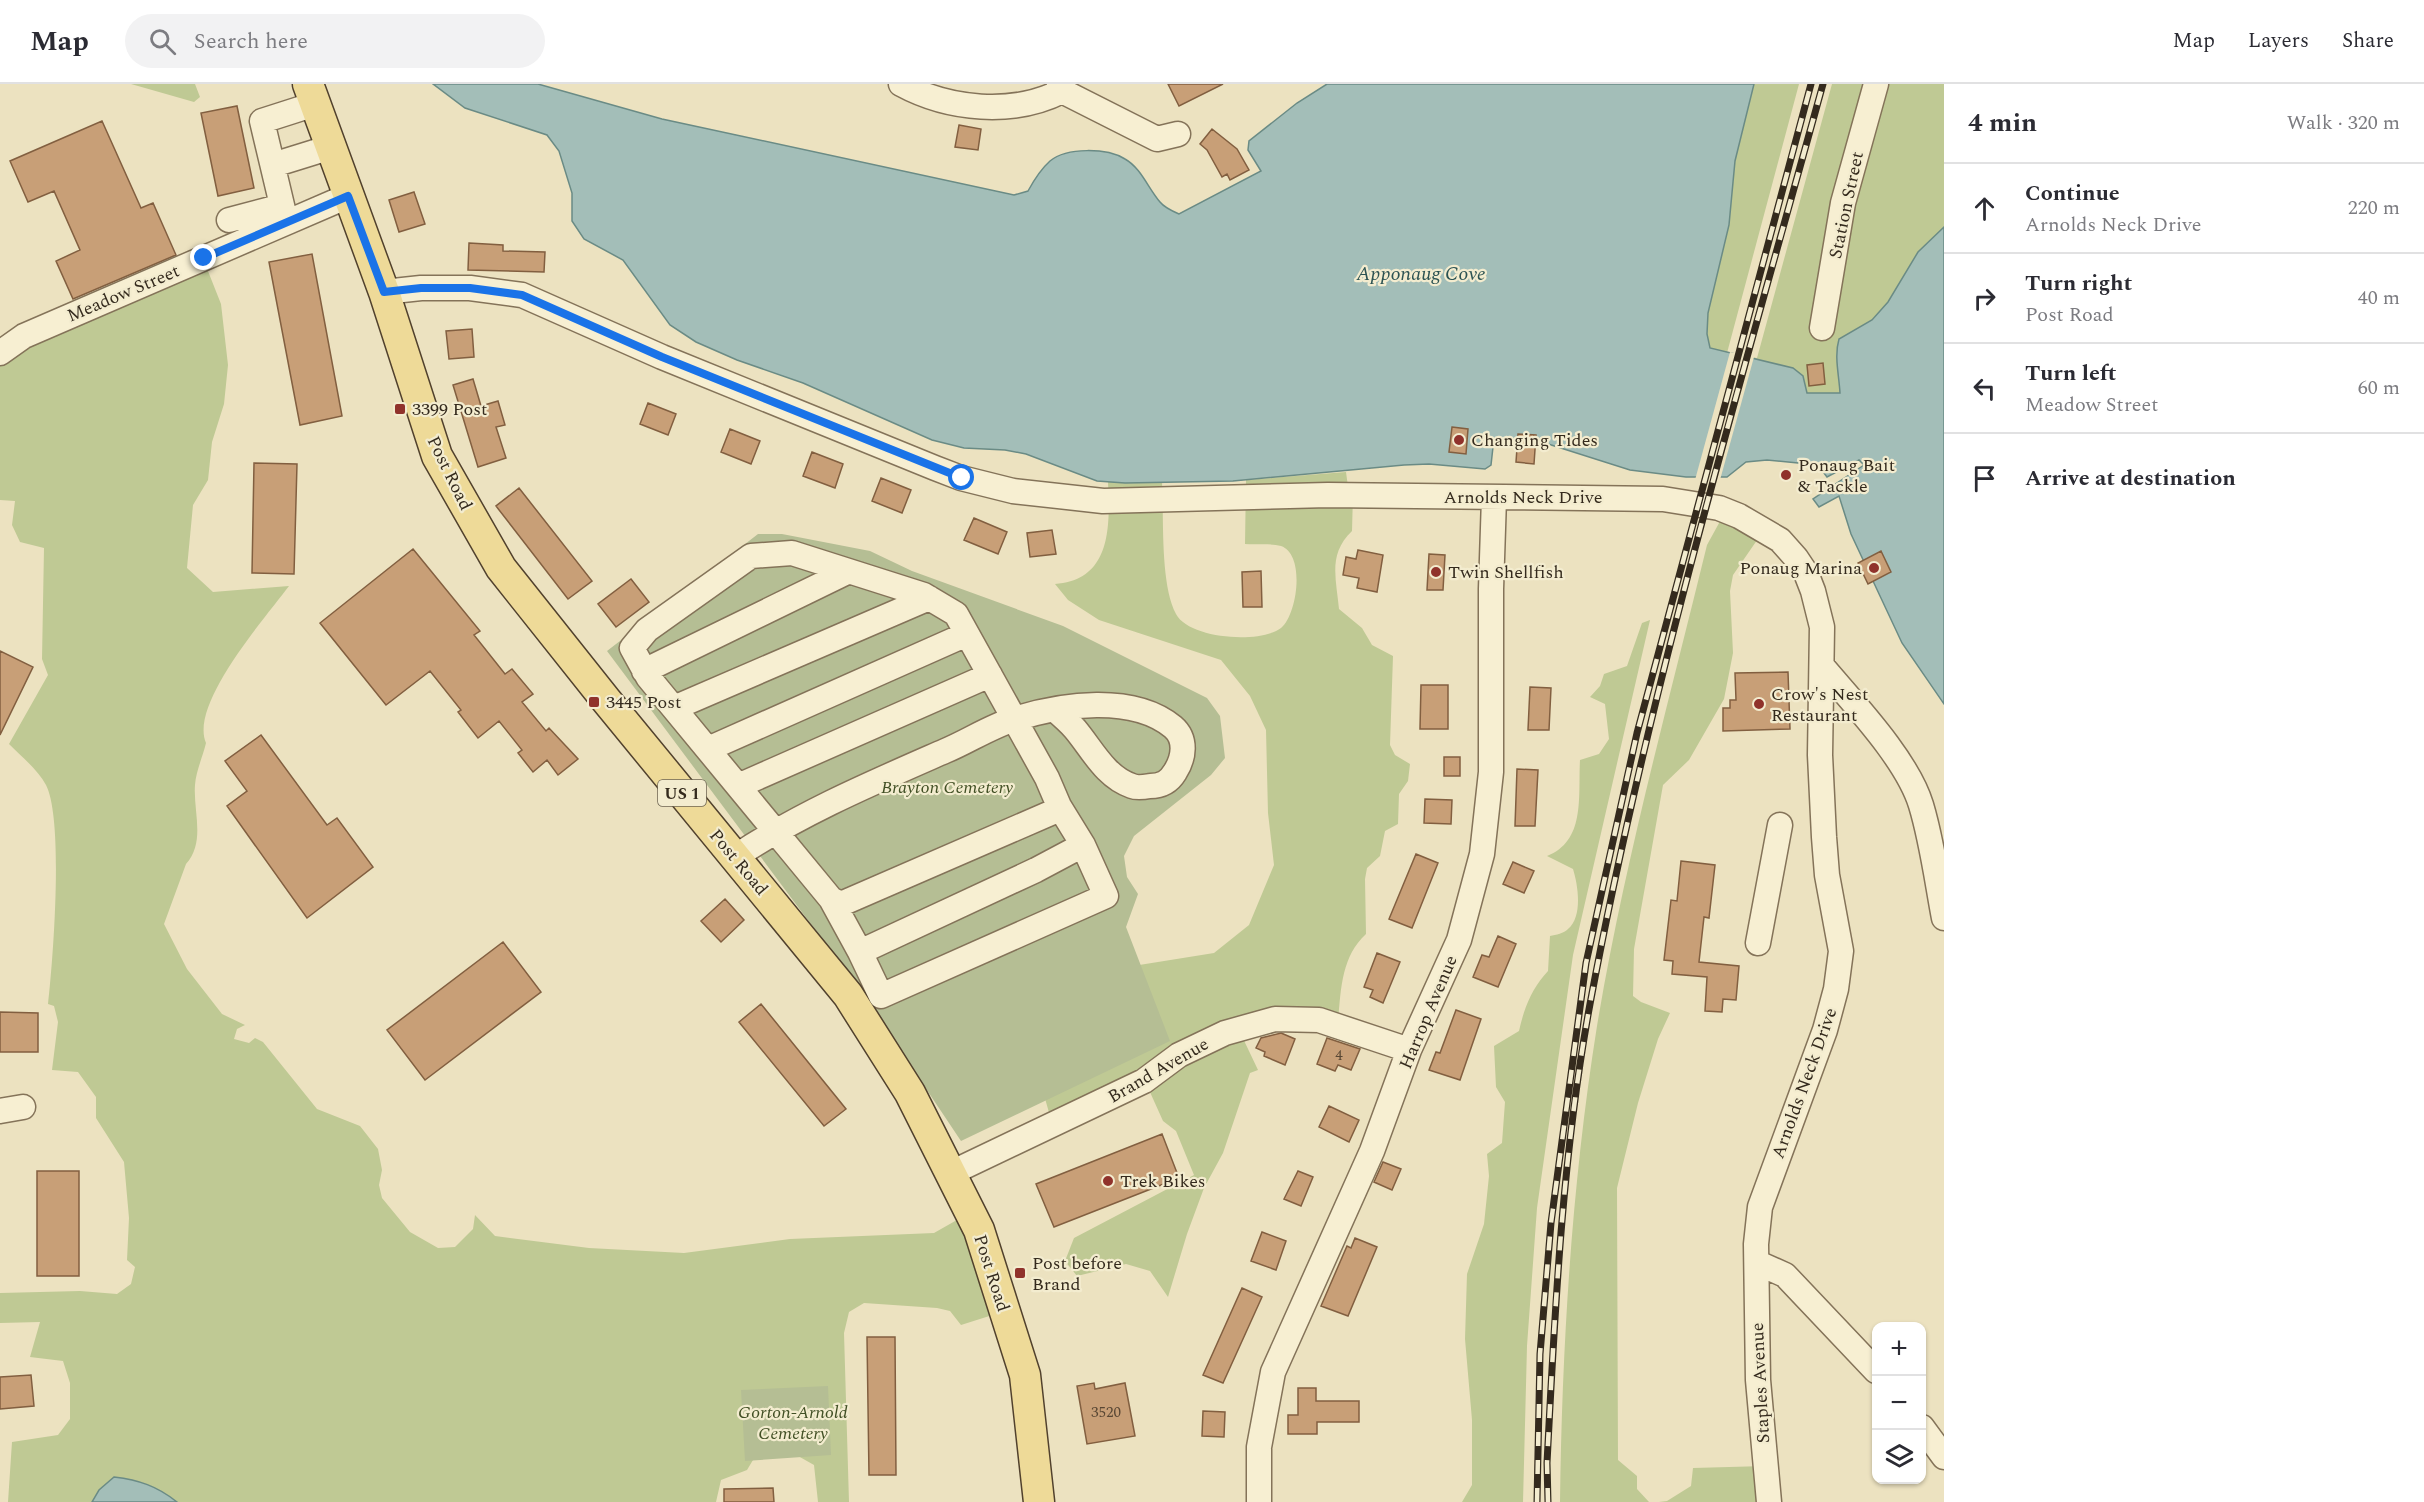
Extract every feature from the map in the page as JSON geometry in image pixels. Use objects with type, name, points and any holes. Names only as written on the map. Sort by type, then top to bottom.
[{"type":"main road","name":"Post Road","points":[[311,94],[384,292],[437,456],[501,568],[848,995],[910,1093],[979,1230],[1025,1374],[1039,1502]]},
{"type":"street","points":[[901,84],[942,101],[997,106],[1031,104],[1061,88],[1157,139],[1178,134]]},
{"type":"street","name":"Station Street","points":[[1822,328],[1843,203],[1876,84]]},
{"type":"street","points":[[229,220],[284,214],[262,121],[311,94]]},
{"type":"street","points":[[273,165],[331,147]]},
{"type":"street","name":"Meadow Street","points":[[0,353],[24,336],[284,214],[348,196]]},
{"type":"street","name":"Arnolds Neck Drive","points":[[384,292],[421,288],[470,288],[522,295],[673,362],[935,468],[962,478],[1013,491],[1103,501],[1328,495],[1656,498],[1719,508],[1739,516],[1780,540],[1806,573],[1822,627],[1820,755],[1824,837],[1827,875],[1842,951],[1826,1030],[1764,1193],[1756,1244],[1758,1263]]},
{"type":"street","name":"Harrop Avenue","points":[[1258,1502],[1259,1447],[1273,1372],[1372,1151],[1409,1050],[1459,940],[1482,854],[1491,772],[1491,589],[1494,498]]},
{"type":"street","points":[[792,553],[929,598],[956,614],[1059,806],[1083,845],[1106,896],[881,996],[831,899],[644,671],[632,648],[647,630],[751,555],[792,553]]},
{"type":"street","points":[[644,671],[847,572]]},
{"type":"street","points":[[674,708],[929,598]]},
{"type":"street","points":[[708,749],[967,634]]},
{"type":"street","points":[[1822,666],[1884,740],[1910,781],[1921,804],[1944,918]]},
{"type":"street","points":[[738,786],[990,675]]},
{"type":"street","points":[[735,857],[774,830],[847,793],[1014,719],[1055,710],[1082,706],[1120,706],[1157,715],[1176,729],[1184,747],[1182,761],[1170,780],[1158,786],[1132,787],[1108,772],[1075,728],[1055,710]]},
{"type":"street","points":[[831,899],[842,904],[1053,812],[1059,806]]},
{"type":"street","points":[[1758,943],[1780,825]]},
{"type":"street","points":[[860,952],[1036,870],[1083,845]]},
{"type":"street","name":"Brand Avenue","points":[[951,1173],[1144,1081],[1179,1055],[1225,1033],[1275,1019],[1319,1020],[1409,1050]]},
{"type":"street","points":[[1758,1263],[1785,1275],[1872,1367]]},
{"type":"street","name":"Staples Avenue","points":[[1758,1263],[1758,1380],[1769,1502]]},
{"type":"street","points":[[1924,1430],[1944,1457]]},
{"type":"green space","points":[[131,84],[195,84],[200,97],[194,102]]},
{"type":"green space","points":[[1754,84],[1799,84],[1727,352],[1709,348],[1708,313],[1729,225],[1735,161]]},
{"type":"green space","points":[[1832,84],[1944,84],[1944,227],[1918,252],[1888,302],[1872,320],[1839,339],[1837,359],[1840,393],[1807,393],[1803,376],[1793,368],[1737,355],[1757,358]]},
{"type":"green space","points":[[206,266],[221,304],[228,365],[224,404],[212,442],[208,480],[193,505],[187,568],[213,592],[289,586],[232,662],[209,706],[204,726],[206,743],[195,785],[196,846],[186,864],[164,924],[187,969],[222,1014],[245,1025],[237,1029],[234,1039],[249,1043],[255,1038],[263,1042],[317,1109],[360,1126],[378,1149],[382,1170],[379,1185],[382,1198],[410,1232],[438,1248],[455,1247],[473,1229],[475,1215],[495,1236],[589,1248],[684,1253],[790,1239],[934,1233],[971,1212],[1002,1312],[961,1325],[950,1311],[937,1308],[864,1303],[849,1312],[844,1333],[849,1502],[818,1502],[814,1465],[791,1452],[753,1460],[747,1470],[721,1480],[716,1502],[177,1502],[147,1485],[114,1477],[99,1490],[92,1502],[8,1502],[12,1442],[58,1435],[70,1419],[70,1383],[63,1361],[30,1357],[40,1322],[0,1323],[0,1293],[80,1291],[117,1294],[131,1284],[135,1267],[127,1260],[129,1218],[124,1162],[96,1118],[96,1097],[78,1072],[52,1070],[58,1022],[54,1006],[48,1004],[56,892],[55,828],[51,803],[43,779],[9,744],[48,675],[42,659],[44,548],[20,542],[12,525],[15,501],[0,500],[0,351]]},
{"type":"green space","points":[[1346,472],[1349,494],[1353,494],[1352,531],[1339,549],[1335,567],[1339,609],[1362,628],[1372,645],[1393,656],[1390,745],[1395,755],[1410,764],[1408,781],[1399,794],[1398,824],[1385,831],[1380,856],[1367,868],[1365,879],[1366,934],[1358,943],[1347,964],[1338,1022],[1239,1030],[1258,1070],[1250,1073],[1223,1153],[1204,1188],[1168,1297],[1150,1271],[1126,1264],[1077,1276],[1065,1261],[1074,1238],[1194,1175],[1176,1131],[1163,1121],[1145,1081],[1052,1123],[1042,1088],[1133,966],[1214,953],[1249,925],[1274,865],[1268,813],[1266,730],[1250,696],[1221,660],[1099,620],[1068,600],[1055,584],[1074,580],[1088,572],[1104,548],[1109,516],[1108,482],[1162,482],[1165,569],[1167,586],[1176,614],[1183,622],[1209,634],[1242,637],[1271,633],[1281,628],[1287,621],[1295,599],[1296,572],[1289,552],[1281,546],[1245,544],[1246,480]]},
{"type":"green space","points":[[1724,514],[1764,530],[1733,575],[1730,591],[1733,653],[1724,699],[1689,760],[1663,785],[1634,949],[1633,996],[1641,1002],[1670,1013],[1658,1039],[1638,1103],[1617,1188],[1618,1460],[1637,1476],[1637,1489],[1649,1502],[1560,1502],[1563,1383],[1570,1263],[1581,1144],[1597,1026],[1620,905],[1662,725],[1707,545]]},
{"type":"green space","name":"Brayton Cemetery","points":[[758,534],[782,534],[870,551],[912,571],[1063,626],[1207,698],[1220,716],[1225,758],[1211,775],[1134,836],[1124,856],[1127,877],[1138,894],[1126,927],[1170,1041],[961,1141],[860,990],[607,651]]},
{"type":"green space","points":[[1650,620],[1573,955],[1537,1208],[1527,1346],[1523,1502],[1462,1502],[1472,1485],[1472,1420],[1465,1339],[1467,1274],[1484,1224],[1489,1176],[1487,1154],[1502,1143],[1505,1102],[1496,1087],[1494,1046],[1519,1031],[1529,999],[1537,984],[1548,971],[1550,936],[1566,930],[1576,916],[1578,892],[1573,869],[1547,856],[1560,849],[1574,829],[1579,802],[1580,760],[1599,754],[1609,739],[1605,704],[1590,697],[1600,686],[1604,674],[1627,666],[1642,623]]},
{"type":"green space","name":"Gorton-Arnold Cemetery","points":[[828,1386],[831,1455],[745,1461],[741,1390]]},
{"type":"green space","points":[[1765,1466],[1772,1502],[1659,1502],[1667,1501],[1691,1486],[1693,1468]]},
{"type":"water","name":"Apponaug Cove","points":[[433,84],[538,84],[662,119],[1014,195],[1028,191],[1044,168],[1057,156],[1076,151],[1098,151],[1117,155],[1131,163],[1162,204],[1179,214],[1261,171],[1248,150],[1249,141],[1297,103],[1327,84],[1754,84],[1735,161],[1729,225],[1708,313],[1707,334],[1710,348],[1793,368],[1803,376],[1807,393],[1840,393],[1837,359],[1839,339],[1872,320],[1888,302],[1918,252],[1944,227],[1944,704],[1902,643],[1851,534],[1839,496],[1819,507],[1813,499],[1864,465],[1859,460],[1827,477],[1818,465],[1767,460],[1746,462],[1727,477],[1686,477],[1630,470],[1545,443],[1513,442],[1493,447],[1491,465],[1485,469],[1429,464],[1233,481],[1125,483],[1097,481],[1026,454],[1005,450],[964,448],[932,440],[803,383],[737,360],[696,342],[670,325],[623,260],[584,239],[572,221],[572,193],[559,151],[547,135],[465,108]]},
{"type":"water","points":[[114,1477],[147,1485],[177,1502],[92,1502],[99,1490]]},
{"type":"pier","points":[[1730,352],[1754,357],[1720,480],[1695,480]]},
{"type":"building","points":[[1168,84],[1223,84],[1179,106]]},
{"type":"building","points":[[237,106],[254,188],[218,196],[201,113]]},
{"type":"building","points":[[102,121],[141,208],[153,203],[176,255],[73,299],[56,261],[80,250],[54,191],[28,202],[10,161]]},
{"type":"building","points":[[959,125],[981,129],[978,150],[955,147]]},
{"type":"building","points":[[1212,129],[1237,149],[1249,170],[1230,180],[1227,174],[1222,177],[1207,150],[1200,144]]},
{"type":"building","points":[[414,192],[425,224],[399,232],[389,200]]},
{"type":"building","points":[[469,243],[503,245],[503,251],[545,252],[544,272],[468,270]]},
{"type":"building","points":[[312,254],[342,416],[300,425],[269,262]]},
{"type":"building","points":[[472,329],[474,357],[449,359],[446,331]]},
{"type":"building","points":[[1823,363],[1825,384],[1809,386],[1807,365]]},
{"type":"building","points":[[473,379],[481,406],[498,401],[505,425],[496,427],[506,458],[478,467],[453,385]]},
{"type":"building","points":[[648,403],[676,414],[668,435],[640,424]]},
{"type":"building","name":"Changing Tides","points":[[1452,427],[1468,429],[1466,454],[1449,452]]},
{"type":"building","points":[[730,429],[760,441],[751,464],[721,452]]},
{"type":"building","points":[[1518,434],[1536,435],[1534,464],[1516,462]]},
{"type":"building","points":[[812,452],[843,464],[835,488],[803,476]]},
{"type":"building","points":[[254,463],[297,464],[294,574],[252,573]]},
{"type":"building","points":[[881,478],[911,490],[902,513],[872,501]]},
{"type":"building","points":[[519,488],[592,581],[568,599],[496,506]]},
{"type":"building","points":[[974,518],[1007,532],[998,554],[964,540]]},
{"type":"building","points":[[1052,530],[1056,554],[1030,557],[1027,533]]},
{"type":"building","points":[[413,549],[480,631],[474,635],[505,674],[512,669],[533,694],[522,702],[546,731],[549,728],[578,759],[558,775],[547,760],[533,772],[518,753],[522,750],[499,721],[478,738],[458,712],[461,710],[430,671],[386,705],[320,623]]},
{"type":"building","points":[[1358,550],[1383,555],[1377,592],[1357,588],[1359,578],[1343,575],[1346,557],[1356,559]]},
{"type":"building","name":"Ponaug Marina","points":[[1881,551],[1891,572],[1868,584],[1858,563]]},
{"type":"building","name":"Twin Shellfish","points":[[1429,554],[1445,555],[1443,590],[1427,590]]},
{"type":"building","points":[[1261,571],[1262,607],[1243,607],[1242,572]]},
{"type":"building","points":[[631,579],[649,602],[616,627],[598,604]]},
{"type":"building","points":[[0,651],[33,667],[0,735]]},
{"type":"building","name":"Crow's Nest Restaurant","points":[[1788,672],[1790,729],[1723,731],[1723,708],[1730,708],[1730,700],[1736,700],[1735,673]]},
{"type":"building","points":[[1421,685],[1448,685],[1448,729],[1420,729]]},
{"type":"building","points":[[1530,687],[1551,688],[1549,730],[1528,730]]},
{"type":"building","points":[[261,735],[327,825],[337,818],[373,867],[307,918],[227,806],[247,791],[225,761]]},
{"type":"building","points":[[1444,757],[1460,757],[1460,776],[1444,776]]},
{"type":"building","points":[[1517,769],[1538,770],[1535,826],[1515,826]]},
{"type":"building","points":[[1425,799],[1452,800],[1451,824],[1424,823]]},
{"type":"building","points":[[1416,854],[1438,863],[1412,928],[1389,919]]},
{"type":"building","points":[[1681,861],[1715,865],[1709,918],[1704,917],[1699,962],[1739,966],[1736,1000],[1723,999],[1722,1012],[1705,1011],[1707,977],[1672,974],[1673,961],[1664,960],[1671,900],[1677,901]]},
{"type":"building","points":[[1513,862],[1534,871],[1524,893],[1503,884]]},
{"type":"building","points":[[725,899],[744,920],[721,942],[701,921]]},
{"type":"building","points":[[1498,936],[1516,944],[1498,987],[1473,977],[1482,955],[1489,957]]},
{"type":"building","points":[[503,942],[541,992],[425,1080],[387,1030]]},
{"type":"building","points":[[1377,953],[1400,962],[1383,1003],[1370,997],[1373,990],[1364,987]]},
{"type":"building","points":[[761,1004],[846,1109],[824,1126],[739,1022]]},
{"type":"building","points":[[1456,1010],[1481,1019],[1460,1080],[1429,1070],[1436,1052],[1440,1053]]},
{"type":"building","points":[[0,1012],[38,1013],[38,1052],[0,1052]]},
{"type":"building","points":[[1281,1033],[1295,1039],[1285,1065],[1264,1056],[1265,1052],[1256,1048],[1261,1038]]},
{"type":"building","points":[[1327,1038],[1360,1049],[1351,1070],[1338,1065],[1335,1071],[1317,1064]]},
{"type":"building","points":[[1329,1106],[1359,1120],[1349,1142],[1319,1127]]},
{"type":"building","name":"Trek Bikes","points":[[1162,1134],[1179,1178],[1054,1227],[1036,1184]]},
{"type":"building","points":[[1383,1162],[1401,1169],[1392,1190],[1374,1182]]},
{"type":"building","points":[[37,1171],[79,1171],[79,1276],[37,1276]]},
{"type":"building","points":[[1298,1171],[1313,1177],[1301,1206],[1284,1199]]},
{"type":"building","points":[[1262,1232],[1286,1241],[1276,1270],[1251,1261]]},
{"type":"building","points":[[1355,1238],[1377,1247],[1348,1316],[1321,1306],[1347,1246],[1351,1248]]},
{"type":"building","points":[[1242,1288],[1262,1297],[1223,1383],[1203,1375]]},
{"type":"building","points":[[867,1337],[895,1337],[896,1475],[869,1475]]},
{"type":"building","points":[[31,1375],[34,1406],[0,1409],[0,1377]]},
{"type":"building","points":[[1094,1383],[1095,1389],[1125,1383],[1135,1436],[1087,1444],[1077,1386]]},
{"type":"building","points":[[1298,1388],[1316,1388],[1316,1401],[1359,1401],[1359,1422],[1317,1422],[1317,1434],[1288,1434],[1288,1415],[1298,1415]]},
{"type":"building","points":[[1203,1411],[1225,1412],[1224,1437],[1202,1436]]},
{"type":"building","points":[[773,1488],[774,1502],[724,1502],[724,1489]]},
{"type":"railway","points":[[1537,1502],[1540,1354],[1551,1223],[1586,963],[1637,733],[1811,84]]},
{"type":"railway","points":[[1548,1502],[1547,1463],[1561,1233],[1580,1061],[1590,1004],[1613,888],[1667,657],[1823,84]]},
{"type":"place","name":"3399 Post","points":[[400,409]]},
{"type":"place","name":"Changing Tides","points":[[1459,440]]},
{"type":"place","name":"Ponaug Bait & Tackle","points":[[1786,475]]},
{"type":"place","name":"Ponaug Marina","points":[[1874,568]]},
{"type":"place","name":"Twin Shellfish","points":[[1436,572]]},
{"type":"place","name":"3445 Post","points":[[594,702]]},
{"type":"place","name":"Crow's Nest Restaurant","points":[[1759,704]]},
{"type":"place","name":"Trek Bikes","points":[[1108,1181]]},
{"type":"place","name":"Post before Brand","points":[[1020,1273]]},
{"type":"route","points":[[204,258],[348,196],[384,292],[421,288],[470,288],[522,295],[706,376],[962,478]]}]
